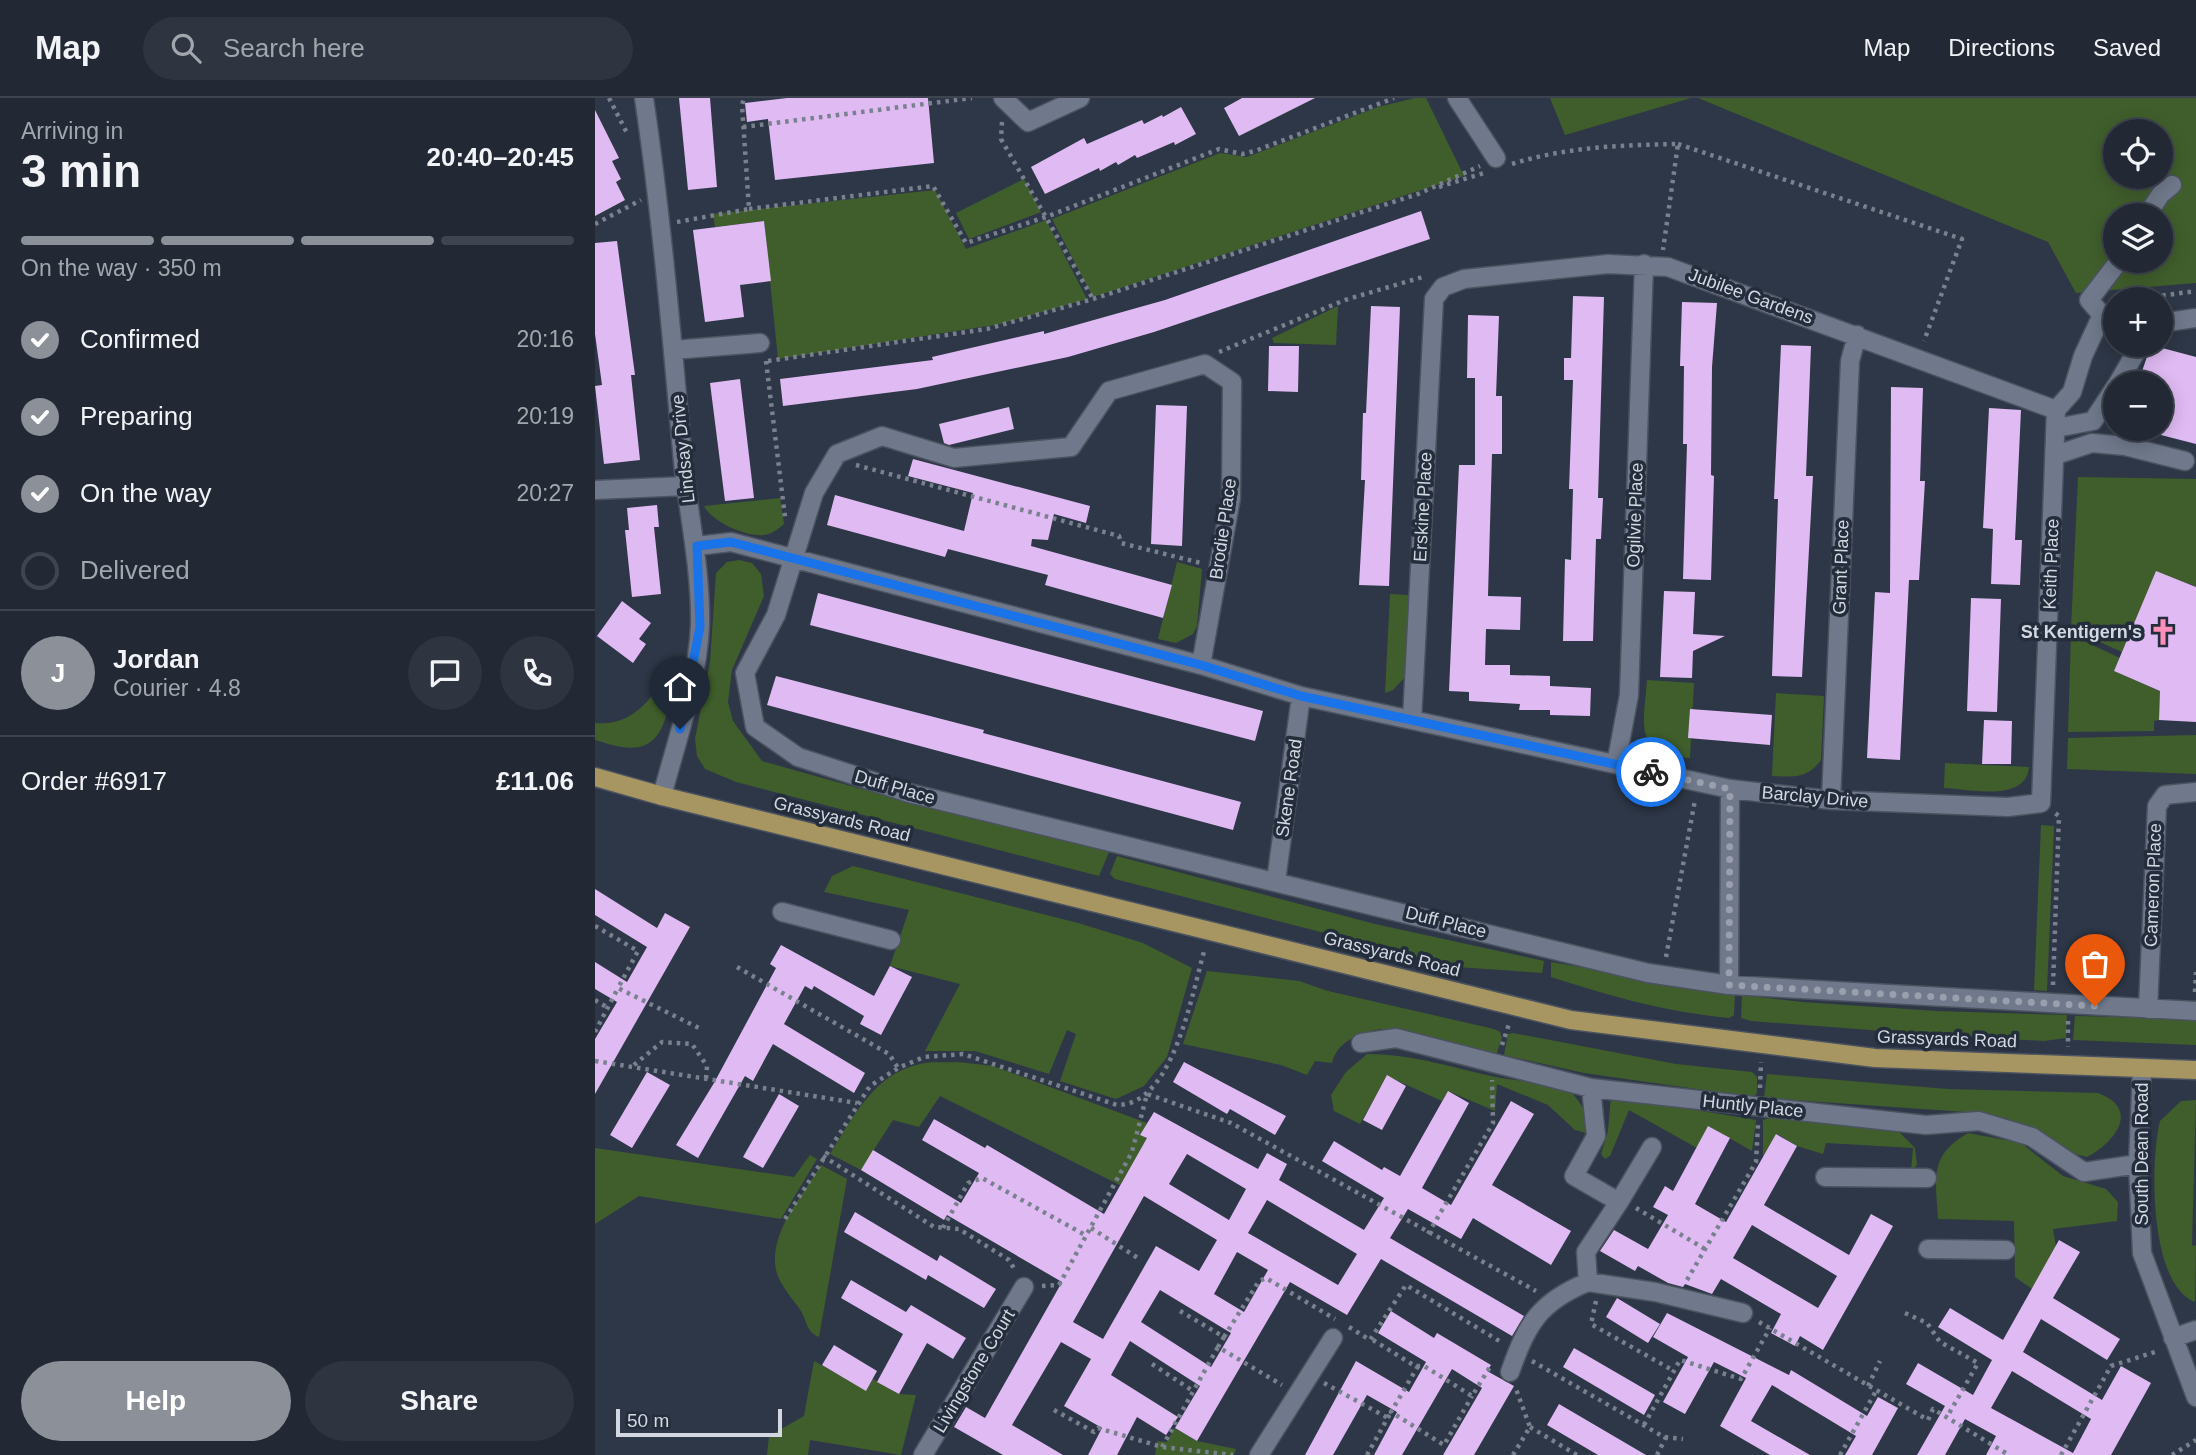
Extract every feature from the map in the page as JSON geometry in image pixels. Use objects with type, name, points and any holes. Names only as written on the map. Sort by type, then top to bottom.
[{"type":"main road","name":"Grassyards Road","points":[[595,777],[662,796],[1571,1020],[1875,1058],[2196,1070]]},
{"type":"street","name":"Lindsay Drive","points":[[644,98],[658,191],[686,486],[697,546],[700,627],[686,706],[662,796]]},
{"type":"street","points":[[1003,98],[1028,122],[1080,98]]},
{"type":"street","points":[[1457,98],[1497,165]]},
{"type":"street","points":[[2155,203],[2161,194],[2169,189]]},
{"type":"street","name":"Jubilee Gardens","points":[[1436,294],[1443,287],[1464,279],[1608,264],[1662,266],[1695,274],[2056,410]]},
{"type":"street","name":"Ogilvie Place","points":[[1616,764],[1629,695],[1644,264]]},
{"type":"street","points":[[2056,410],[2072,392],[2083,356],[2102,315],[2089,300],[2110,273]]},
{"type":"street","name":"Erskine Place","points":[[1412,720],[1436,294]]},
{"type":"street","points":[[2173,319],[2196,318]]},
{"type":"street","name":"Grant Place","points":[[1831,800],[1850,361],[1857,335]]},
{"type":"street","points":[[673,350],[760,343]]},
{"type":"street","points":[[837,454],[882,436],[954,458],[1072,447],[1109,391],[1205,364]]},
{"type":"street","name":"Brodie Place","points":[[1201,665],[1231,498],[1232,382],[1205,364]]},
{"type":"street","points":[[2056,428],[2093,421],[2103,406]]},
{"type":"street","name":"Keith Place","points":[[2041,803],[2056,410]]},
{"type":"street","points":[[2056,455],[2092,443],[2125,446],[2185,461]]},
{"type":"street","name":"Duff Place","points":[[837,454],[814,492],[776,615],[745,673],[755,727],[799,757],[909,793],[1663,975],[1729,985],[2196,1011]]},
{"type":"street","points":[[595,490],[686,486]]},
{"type":"street","name":"Barclay Drive","points":[[697,546],[731,542],[796,557],[1201,665],[1301,696],[1730,789],[1831,800],[2008,807],[2041,803]]},
{"type":"street","name":"Skene Road","points":[[1276,881],[1301,696]]},
{"type":"street","points":[[1729,985],[1730,789]]},
{"type":"street","name":"Cameron Place","points":[[2148,1009],[2157,806],[2165,795],[2196,793]]},
{"type":"street","points":[[782,912],[891,940]]},
{"type":"street","name":"Huntly Place","points":[[1361,1043],[1396,1038],[1591,1088],[1927,1125],[1979,1121],[2032,1137],[2084,1172],[2138,1164]]},
{"type":"street","name":"South Dean Road","points":[[2143,1068],[2138,1164],[2142,1253],[2196,1398]]},
{"type":"street","points":[[1591,1088],[1596,1136],[1574,1176],[1619,1202]]},
{"type":"street","points":[[1593,1283],[1586,1252],[1652,1147]]},
{"type":"street","points":[[1825,1177],[1927,1178]]},
{"type":"street","points":[[1928,1249],[2006,1250]]},
{"type":"street","points":[[1510,1372],[1517,1352],[1537,1315],[1552,1300],[1593,1283],[1677,1297],[1743,1313]]},
{"type":"street","name":"Livingstone Court","points":[[923,1455],[1024,1287]]},
{"type":"street","points":[[2174,1342],[2196,1330]]},
{"type":"street","points":[[1259,1455],[1333,1338]]},
{"type":"path","points":[[742,98],[749,209]]},
{"type":"path","points":[[743,127],[972,98]]},
{"type":"path","points":[[1003,98],[1001,139],[1093,299]]},
{"type":"path","points":[[661,225],[749,209],[933,186],[966,243],[1046,217],[1219,149],[1242,153],[1255,151],[1394,98]]},
{"type":"path","points":[[1662,266],[1678,144]]},
{"type":"path","points":[[753,363],[986,329],[1093,299],[1418,194],[1497,165],[1552,153],[1624,145],[1678,144],[1962,239],[1918,358]]},
{"type":"path","points":[[1418,194],[1497,165]]},
{"type":"path","points":[[595,224],[658,191]]},
{"type":"path","points":[[1205,364],[1224,347],[1253,339],[1345,300],[1426,275],[1436,294]]},
{"type":"path","points":[[2173,294],[2196,290]]},
{"type":"path","points":[[766,361],[785,521]]},
{"type":"path","points":[[837,454],[865,470],[1119,536],[1121,544],[1219,567]]},
{"type":"path","points":[[1663,975],[1698,782]]},
{"type":"path","points":[[2041,803],[2059,816],[2060,1004],[2069,1065]]},
{"type":"path","points":[[595,926],[638,951],[595,1031]]},
{"type":"path","points":[[785,1219],[870,1086],[898,1069],[924,1058],[963,1055],[1117,1105],[1131,1105],[1147,1094],[1165,1073],[1210,931]]},
{"type":"path","points":[[737,967],[889,1054],[898,1069]]},
{"type":"path","points":[[618,988],[701,1029]]},
{"type":"path","points":[[595,1000],[608,1008]]},
{"type":"path","points":[[1428,1234],[1493,1123],[1490,1088],[1515,1006]]},
{"type":"path","points":[[634,1065],[662,1042],[692,1044],[707,1066],[706,1079]]},
{"type":"path","points":[[1677,1297],[1756,1162],[1762,1044]]},
{"type":"path","points":[[595,1061],[857,1103]]},
{"type":"path","points":[[1147,1094],[1231,1123],[1552,1300]]},
{"type":"path","points":[[823,1156],[934,1227],[958,1229],[1009,1260],[1024,1287],[1059,1285],[1132,1152],[1147,1094]]},
{"type":"path","points":[[1289,1156],[1293,1150]]},
{"type":"path","points":[[943,1228],[968,1183],[982,1178],[1087,1236]]},
{"type":"path","points":[[1619,1202],[1630,1205],[1705,1249]]},
{"type":"path","points":[[1090,1228],[1141,1260]]},
{"type":"path","points":[[1162,1447],[1224,1337],[1259,1281],[1266,1278],[1370,1340],[1406,1285],[1644,1425],[1666,1437],[1683,1439]]},
{"type":"path","points":[[1593,1283],[1591,1324],[1674,1371]]},
{"type":"path","points":[[1180,1311],[1224,1337]]},
{"type":"path","points":[[1743,1313],[1928,1420],[1933,1409],[2008,1455]]},
{"type":"path","points":[[1905,1313],[1927,1323],[1940,1342],[1977,1363],[1947,1417]]},
{"type":"path","points":[[1644,1425],[1680,1360],[1741,1380],[1770,1328]]},
{"type":"path","points":[[1373,1340],[1418,1366],[1424,1366],[1472,1396]]},
{"type":"path","points":[[2061,1455],[2111,1366],[2174,1342]]},
{"type":"path","points":[[1218,1347],[1298,1394]]},
{"type":"path","points":[[1868,1386],[1880,1361]]},
{"type":"path","points":[[1152,1364],[1193,1391]]},
{"type":"path","points":[[1391,1412],[1444,1445],[1491,1365],[1510,1372],[1531,1427],[1577,1455]]},
{"type":"path","points":[[1367,1455],[1418,1366]]},
{"type":"path","points":[[1309,1375],[1388,1418]]},
{"type":"path","points":[[1840,1455],[1876,1391]]},
{"type":"path","points":[[1054,1410],[1094,1432],[1098,1428],[1162,1447],[1233,1455]]},
{"type":"path","points":[[1513,1455],[1531,1427]]},
{"type":"path","points":[[1657,1455],[1666,1437]]},
{"type":"path","points":[[2172,1455],[2196,1440]]},
{"type":"green space","points":[[1426,98],[1464,176],[1093,297],[1052,219],[1220,153],[1247,157],[1378,107]]},
{"type":"green space","points":[[1550,98],[1691,98],[1565,135]]},
{"type":"green space","points":[[1698,98],[2196,98],[2196,283],[2103,287],[2103,291],[2076,293],[2048,242]]},
{"type":"green space","points":[[1024,179],[1041,212],[969,239],[956,213]]},
{"type":"green space","points":[[935,190],[966,249],[1046,220],[1087,299],[1000,324],[778,359],[764,221],[715,227],[713,214]]},
{"type":"green space","points":[[1338,306],[1336,345],[1274,343],[1272,338]]},
{"type":"green space","points":[[2078,477],[2196,479],[2196,596],[2195,586],[2156,572],[2122,652],[2071,629]]},
{"type":"green space","points":[[780,498],[784,524],[764,535],[748,534],[730,527],[714,518],[704,506]]},
{"type":"green space","points":[[739,560],[752,563],[761,574],[764,596],[732,670],[728,702],[733,721],[762,761],[890,797],[1109,852],[1099,876],[736,782],[705,769],[697,756],[695,739],[710,662],[716,573],[727,562]]},
{"type":"green space","points":[[1177,562],[1202,569],[1197,626],[1193,634],[1176,643],[1158,639]]},
{"type":"green space","points":[[1390,594],[1409,595],[1406,676],[1393,690],[1385,693]]},
{"type":"green space","points":[[2071,635],[2120,658],[2114,671],[2160,691],[2159,720],[2154,721],[2154,731],[2068,732]]},
{"type":"green space","points":[[671,669],[667,714],[657,736],[649,743],[628,748],[595,740],[595,723],[621,720],[641,708]]},
{"type":"green space","points":[[1647,680],[1694,683],[1690,758],[1671,755],[1658,750],[1650,743],[1644,723]]},
{"type":"green space","points":[[1776,693],[1824,696],[1821,760],[1805,774],[1772,776]]},
{"type":"green space","points":[[2196,735],[2196,774],[2067,769],[2068,738]]},
{"type":"green space","points":[[1945,763],[2029,767],[2026,778],[2018,786],[2007,790],[1981,791],[1944,788]]},
{"type":"green space","points":[[2041,825],[2054,826],[2047,991],[2034,990]]},
{"type":"green space","points":[[1117,856],[1375,924],[1544,961],[1542,973],[1457,967],[1115,879],[1110,874]]},
{"type":"green space","points":[[853,866],[1078,923],[1143,943],[1192,968],[1167,1057],[1144,1086],[1116,1099],[1060,1081],[1076,1034],[1067,1030],[1049,1074],[975,1051],[925,1051],[960,984],[890,966],[909,910],[824,892],[832,876]]},
{"type":"green space","points":[[1551,962],[1735,993],[1734,1015],[1729,1018],[1683,1012],[1595,991],[1551,977]]},
{"type":"green space","points":[[1207,971],[1299,981],[1328,991],[1494,1029],[1500,1032],[1502,1038],[1496,1055],[1380,1029],[1350,1039],[1339,1049],[1332,1063],[1315,1061],[1307,1075],[1281,1065],[1183,1044]]},
{"type":"green space","points":[[1742,995],[1937,1011],[2067,1015],[2066,1038],[2044,1041],[1751,1021],[1741,1018]]},
{"type":"green space","points":[[2075,1016],[2196,1019],[2196,1045],[2073,1040]]},
{"type":"green space","points":[[1508,1034],[1676,1064],[1752,1072],[1757,1077],[1757,1093],[1753,1097],[1584,1073],[1504,1055]]},
{"type":"green space","points":[[1367,1054],[1418,1059],[1501,1078],[1561,1086],[1572,1094],[1582,1107],[1589,1121],[1590,1134],[1575,1130],[1548,1105],[1497,1084],[1495,1111],[1448,1091],[1442,1101],[1387,1076],[1360,1124],[1334,1111],[1331,1095],[1346,1072]]},
{"type":"green space","points":[[958,1062],[993,1066],[1147,1123],[1141,1134],[1148,1139],[1120,1185],[940,1096],[919,1127],[893,1120],[861,1170],[830,1154],[866,1099],[890,1077],[920,1064]]},
{"type":"green space","points":[[1767,1074],[1948,1089],[2098,1093],[2111,1100],[2121,1116],[2119,1125],[2107,1143],[2087,1157],[2067,1152],[2009,1119],[1980,1113],[1764,1098]]},
{"type":"green space","points":[[1611,1096],[1756,1120],[1752,1151],[1708,1126],[1697,1148],[1629,1110],[1610,1156],[1605,1159],[1601,1154],[1608,1131]]},
{"type":"green space","points":[[2196,1100],[2192,1245],[2196,1246],[2195,1302],[2180,1291],[2169,1272],[2161,1248],[2155,1163],[2160,1121],[2181,1101]]},
{"type":"green space","points":[[1769,1118],[1897,1130],[1915,1148],[1917,1165],[1911,1171],[1913,1148],[1826,1143],[1823,1154],[1797,1146],[1777,1134],[1763,1157],[1763,1120]]},
{"type":"green space","points":[[1968,1133],[2021,1143],[2063,1176],[2106,1189],[2118,1202],[2117,1221],[2053,1229],[2056,1247],[2032,1289],[2015,1277],[2014,1221],[1938,1219],[1936,1180],[1940,1160],[1955,1142]]},
{"type":"green space","points":[[595,1148],[794,1177],[810,1155],[817,1159],[781,1219],[639,1196],[595,1224]]},
{"type":"green space","points":[[821,1165],[847,1179],[819,1337],[809,1329],[801,1311],[781,1283],[775,1263],[784,1224]]},
{"type":"green space","points":[[814,1361],[866,1390],[873,1379],[899,1394],[916,1395],[901,1455],[810,1440],[808,1455],[767,1455],[769,1436],[804,1416]]},
{"type":"green space","points":[[1174,1428],[1197,1441],[1236,1449],[1234,1455],[1155,1455],[1157,1441],[1167,1442]]},
{"type":"building","points":[[679,98],[710,98],[717,187],[688,190]]},
{"type":"building","points":[[787,98],[928,98],[934,163],[775,180],[768,119],[747,122],[745,103]]},
{"type":"building","points":[[1242,98],[1315,98],[1239,136],[1224,108]]},
{"type":"building","points":[[1181,107],[1196,134],[1175,145],[1174,142],[1137,158],[1135,155],[1100,171],[1099,168],[1045,194],[1031,167],[1084,138],[1087,144],[1142,120],[1144,124],[1162,115],[1163,117]]},
{"type":"building","points":[[595,110],[619,158],[612,161],[621,179],[616,182],[625,200],[595,216]]},
{"type":"building","points":[[1421,211],[1430,239],[1154,332],[1068,357],[917,389],[783,406],[780,379],[933,360],[932,357],[1044,331],[1044,334],[1165,300]]},
{"type":"building","points":[[764,221],[771,281],[740,285],[744,317],[705,322],[693,230]]},
{"type":"building","points":[[617,241],[635,375],[631,375],[640,460],[604,464],[595,386],[602,385],[595,334],[595,243]]},
{"type":"building","points":[[1573,296],[1604,297],[1598,498],[1603,498],[1601,539],[1596,539],[1593,641],[1563,641],[1565,559],[1571,560],[1573,489],[1569,489],[1573,380],[1564,380],[1564,358],[1571,358]]},
{"type":"building","points":[[1682,302],[1717,303],[1712,367],[1711,475],[1714,476],[1711,580],[1683,579],[1687,444],[1683,444],[1684,366],[1680,366]]},
{"type":"building","points":[[1371,306],[1400,307],[1389,586],[1359,585],[1365,480],[1361,480],[1363,413],[1366,413]]},
{"type":"building","points":[[1468,315],[1499,316],[1496,396],[1502,396],[1502,454],[1492,454],[1488,596],[1521,597],[1520,630],[1486,629],[1485,665],[1510,665],[1510,675],[1550,676],[1550,686],[1591,688],[1590,716],[1550,715],[1550,710],[1519,710],[1520,704],[1469,701],[1469,692],[1449,691],[1459,465],[1475,465],[1475,378],[1467,378]]},
{"type":"building","points":[[1781,345],[1811,346],[1806,476],[1813,476],[1802,677],[1772,676],[1778,499],[1774,499]]},
{"type":"building","points":[[1269,346],[1299,346],[1298,392],[1268,391]]},
{"type":"building","points":[[2173,351],[2196,357],[2196,444],[2173,438],[2173,371],[2142,371],[2147,357],[2173,357]]},
{"type":"building","points":[[740,379],[754,498],[725,501],[710,383]]},
{"type":"building","points":[[1891,387],[1923,388],[1920,481],[1925,481],[1919,580],[1909,580],[1900,760],[1867,758],[1875,592],[1890,593]]},
{"type":"building","points":[[1156,405],[1187,406],[1182,546],[1151,544]]},
{"type":"building","points":[[1009,407],[1014,429],[949,445],[944,443],[939,424]]},
{"type":"building","points":[[1989,408],[2021,410],[2015,540],[2022,540],[2020,585],[1991,584],[1993,529],[1983,528]]},
{"type":"building","points":[[913,459],[1090,506],[1086,523],[1054,514],[1048,540],[1032,539],[1031,546],[1172,585],[1163,618],[1045,585],[1048,575],[948,549],[945,557],[827,525],[835,495],[964,531],[973,493],[908,476]]},
{"type":"building","points":[[657,505],[659,527],[654,527],[661,594],[632,597],[625,530],[629,530],[627,508]]},
{"type":"building","name":"St Kentigern's","points":[[2156,571],[2196,587],[2196,722],[2159,720],[2160,691],[2114,671]]},
{"type":"building","points":[[1664,591],[1695,592],[1693,634],[1725,636],[1693,651],[1692,678],[1660,677]]},
{"type":"building","points":[[818,593],[1263,711],[1255,741],[810,625]]},
{"type":"building","points":[[1971,598],[2001,599],[1997,712],[1967,711]]},
{"type":"building","points":[[622,601],[651,623],[639,639],[646,644],[633,663],[597,636]]},
{"type":"building","points":[[776,676],[984,730],[983,733],[1241,802],[1233,830],[767,705]]},
{"type":"building","points":[[1690,709],[1772,715],[1770,745],[1688,738]]},
{"type":"building","points":[[1984,720],[2012,721],[2011,764],[1982,764]]},
{"type":"building","points":[[595,889],[657,928],[665,913],[690,927],[595,1094],[595,1039],[617,1002],[595,989],[595,962],[627,982],[647,947],[595,915]]},
{"type":"building","points":[[781,945],[874,996],[890,966],[912,977],[881,1035],[860,1024],[864,1016],[814,986],[812,990],[805,986],[784,1024],[865,1073],[854,1093],[773,1044],[753,1081],[745,1076],[698,1158],[676,1145],[714,1083],[776,968],[770,964]]},
{"type":"building","points":[[1184,1062],[1286,1116],[1275,1135],[1230,1109],[1227,1114],[1173,1082]]},
{"type":"building","points":[[647,1072],[670,1085],[632,1148],[610,1135]]},
{"type":"building","points":[[1387,1075],[1406,1086],[1382,1130],[1363,1120]]},
{"type":"building","points":[[1448,1091],[1469,1103],[1422,1188],[1451,1205],[1511,1101],[1534,1114],[1492,1185],[1571,1231],[1551,1265],[1473,1218],[1461,1239],[1408,1209],[1390,1238],[1524,1316],[1512,1336],[1381,1259],[1347,1315],[1290,1282],[1197,1441],[1175,1428],[1200,1386],[1130,1341],[1111,1375],[1178,1417],[1166,1435],[1137,1417],[1117,1455],[1088,1455],[1102,1428],[1064,1406],[1091,1359],[1061,1342],[1012,1425],[1063,1455],[1003,1455],[954,1427],[966,1407],[985,1418],[1062,1282],[947,1215],[944,1220],[861,1170],[873,1150],[961,1203],[979,1173],[922,1140],[934,1119],[985,1148],[987,1145],[1104,1214],[1147,1138],[1140,1135],[1154,1112],[1258,1169],[1267,1153],[1287,1164],[1279,1180],[1364,1230],[1384,1198],[1322,1161],[1334,1141],[1382,1170],[1384,1167],[1400,1176]],"holes":[[[1187,1154],[1246,1189],[1229,1220],[1169,1184]],[[1144,1196],[1217,1240],[1199,1271],[1156,1246],[1103,1339],[1073,1322]],[[1267,1200],[1357,1254],[1338,1285],[1248,1233]],[[1237,1252],[1268,1270],[1244,1312],[1214,1294]],[[1160,1290],[1231,1333],[1211,1367],[1141,1322]]]},
{"type":"building","points":[[779,1094],[799,1106],[763,1168],[743,1157]]},
{"type":"building","points":[[1708,1126],[1730,1138],[1695,1204],[1726,1222],[1776,1134],[1797,1146],[1764,1205],[1849,1255],[1871,1214],[1893,1226],[1823,1350],[1800,1336],[1795,1346],[1771,1333],[1781,1314],[1721,1279],[1712,1294],[1685,1284],[1683,1287],[1668,1283],[1638,1266],[1635,1271],[1600,1251],[1614,1230],[1648,1249],[1668,1215],[1653,1207],[1665,1186],[1673,1191]],"holes":[[[1752,1225],[1837,1276],[1818,1308],[1733,1258]]]},
{"type":"building","points":[[855,1212],[937,1261],[940,1255],[996,1289],[984,1308],[928,1275],[926,1280],[844,1232]]},
{"type":"building","points":[[2059,1240],[2080,1252],[2053,1298],[2120,1339],[2107,1360],[2041,1319],[2023,1352],[2102,1400],[2121,1366],[2151,1383],[2111,1455],[1986,1455],[1996,1436],[1965,1419],[1945,1455],[1917,1455],[1945,1406],[1906,1384],[1918,1363],[1973,1395],[1992,1360],[1938,1327],[1950,1308],[2003,1340]],"holes":[[[2012,1371],[2091,1419],[2073,1453],[1991,1408]]]},
{"type":"building","points":[[851,1280],[906,1312],[911,1305],[966,1338],[953,1359],[927,1343],[899,1394],[877,1382],[903,1334],[841,1298]]},
{"type":"building","points":[[1617,1298],[1660,1324],[1648,1343],[1606,1317]]},
{"type":"building","points":[[1391,1311],[1434,1338],[1437,1333],[1491,1365],[1487,1371],[1514,1386],[1474,1455],[1443,1455],[1482,1388],[1452,1369],[1402,1455],[1374,1455],[1397,1412],[1367,1395],[1333,1455],[1305,1455],[1356,1361],[1409,1392],[1426,1362],[1378,1333]]},
{"type":"building","points":[[1667,1313],[1789,1375],[1791,1370],[1867,1416],[1878,1397],[1898,1408],[1872,1455],[1845,1455],[1856,1436],[1772,1385],[1751,1421],[1810,1455],[1770,1455],[1720,1426],[1746,1378],[1714,1362],[1685,1414],[1663,1402],[1688,1357],[1653,1337]]},
{"type":"building","points":[[834,1345],[877,1371],[866,1391],[822,1365]]},
{"type":"building","points":[[1574,1348],[1655,1395],[1644,1415],[1563,1367]]},
{"type":"building","points":[[1559,1404],[1646,1455],[1598,1455],[1547,1425]]},
{"type":"way so far","points":[[1651,772],[1730,789],[1729,985],[2095,1006]]},
{"type":"place","name":"St Kentigern's","points":[[2163,632]]},
{"type":"route","points":[[680,729],[700,627],[697,546],[731,542],[1201,665],[1301,696],[1651,772]]}]
